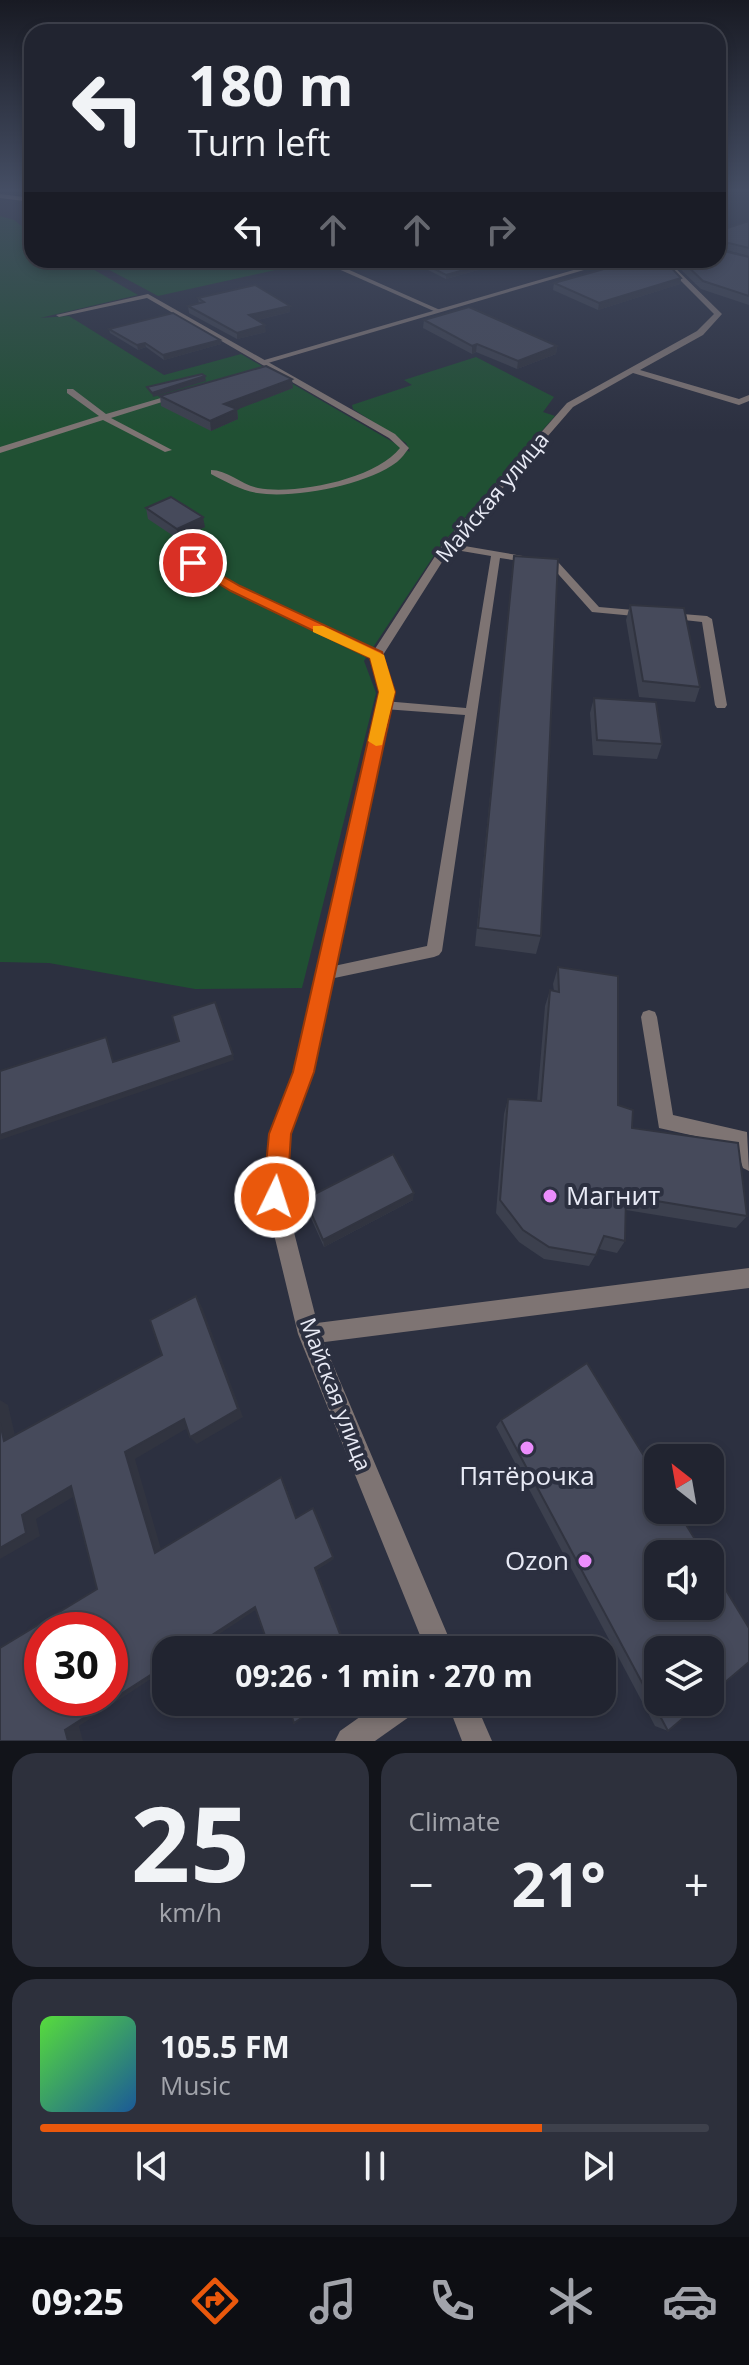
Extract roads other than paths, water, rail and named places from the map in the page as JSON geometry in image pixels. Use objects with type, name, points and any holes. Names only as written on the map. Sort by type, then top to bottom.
[{"type":"street","name":"Майская улица","points":[[434,1636],[309,1334],[275,1197],[280,1134],[303,1072],[387,692],[377,655],[447,546],[570,405],[700,333],[718,314],[672,269]]},
{"type":"street","points":[[269,363],[578,270]]},
{"type":"street","points":[[631,370],[739,402],[749,398]]},
{"type":"street","points":[[350,1741],[386,1716]]},
{"type":"street","points":[[467,1716],[477,1741]]},
{"type":"lane","points":[[343,269],[438,311]]},
{"type":"lane","points":[[59,315],[148,296],[403,443],[404,452],[373,471],[324,487],[262,491],[242,487],[214,472]]},
{"type":"lane","points":[[259,370],[269,363]]},
{"type":"lane","points":[[70,391],[105,417],[168,450]]},
{"type":"lane","points":[[0,450],[189,391]]},
{"type":"lane","points":[[447,546],[554,564],[596,610],[707,619],[721,705]]},
{"type":"lane","points":[[171,550],[236,589],[377,655]]},
{"type":"lane","points":[[325,974],[434,951],[496,554]]},
{"type":"lane","points":[[384,705],[471,712]]},
{"type":"lane","points":[[649,1017],[665,1122],[741,1138],[749,1162]]},
{"type":"lane","points":[[309,1334],[749,1278]]},
{"type":"place","name":"Магнит","points":[[550,1196]]},
{"type":"place","name":"Пятёрочка","points":[[527,1448]]},
{"type":"place","name":"Ozon","points":[[585,1561]]}]
